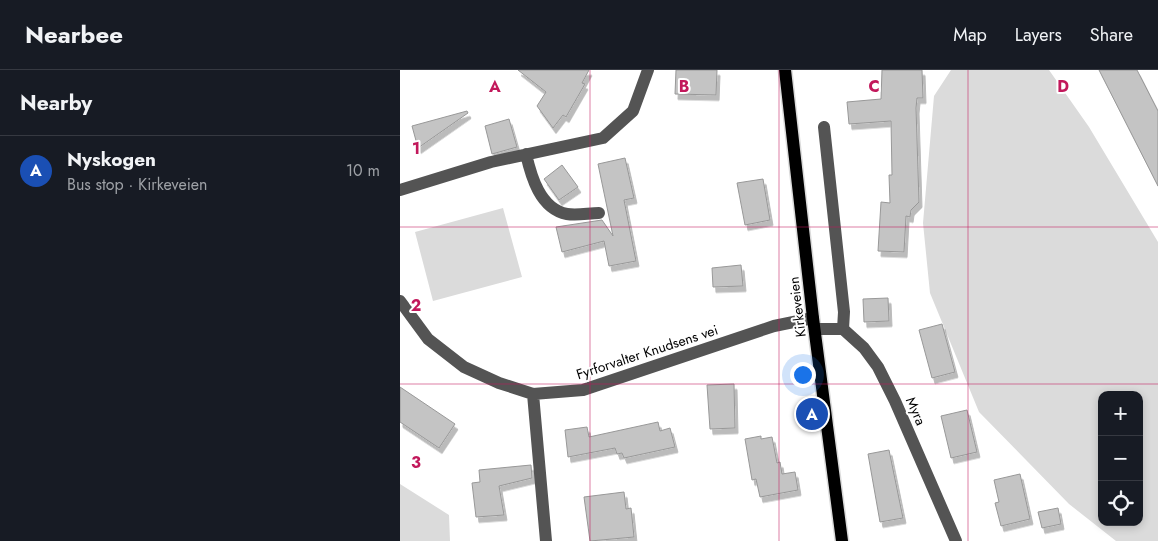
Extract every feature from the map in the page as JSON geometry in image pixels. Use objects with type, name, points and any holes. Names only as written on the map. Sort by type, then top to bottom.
[{"type":"main road","name":"Kirkeveien","points":[[785,70],[814,324],[842,541]]},
{"type":"street","points":[[400,190],[526,154],[566,148],[603,138],[633,111],[648,70]]},
{"type":"street","points":[[814,324],[843,329],[844,312],[824,127]]},
{"type":"street","points":[[526,154],[537,190],[549,204],[568,214],[599,213]]},
{"type":"street","name":"Fyrforvalter Knudsens vei","points":[[400,301],[428,339],[464,367],[499,383],[533,394],[583,390],[774,326],[814,324]]},
{"type":"street","name":"Myra","points":[[843,329],[864,348],[878,367],[896,401],[956,541]]},
{"type":"street","points":[[533,394],[546,541]]},
{"type":"shaded area","points":[[951,70],[1049,70],[1089,127],[1158,242],[1158,541],[1116,541],[1069,504],[979,412],[930,293],[923,223],[934,96]]},
{"type":"shaded area","points":[[503,208],[522,277],[433,301],[415,232]]},
{"type":"shaded area","points":[[400,484],[449,515],[450,541],[400,541]]},
{"type":"building","points":[[518,70],[589,70],[582,83],[585,84],[566,117],[563,115],[553,128],[537,106],[546,92]]},
{"type":"building","points":[[676,70],[717,70],[716,95],[675,94]]},
{"type":"building","points":[[882,70],[922,70],[923,98],[917,98],[916,108],[919,202],[911,210],[910,217],[906,216],[904,252],[878,251],[881,202],[890,203],[889,175],[892,175],[891,121],[849,124],[847,102],[881,99]]},
{"type":"building","points":[[1099,70],[1137,70],[1158,111],[1158,186]]},
{"type":"building","points":[[467,111],[468,113],[418,148],[412,126]]},
{"type":"building","points":[[509,119],[517,147],[492,154],[485,126]]},
{"type":"building","points":[[625,158],[634,198],[624,200],[636,261],[609,266],[604,241],[562,252],[556,227],[602,220],[613,236],[598,164]]},
{"type":"building","points":[[562,165],[578,187],[559,200],[544,179]]},
{"type":"building","points":[[763,179],[770,220],[745,225],[737,183]]},
{"type":"building","points":[[741,265],[743,286],[713,287],[712,268]]},
{"type":"building","points":[[888,298],[889,321],[864,322],[863,299]]},
{"type":"building","points":[[942,324],[955,372],[932,378],[919,330]]},
{"type":"building","points":[[734,384],[735,428],[710,429],[707,385]]},
{"type":"building","points":[[400,387],[455,424],[439,448],[400,422]]},
{"type":"building","points":[[967,410],[977,452],[951,458],[941,416]]},
{"type":"building","points":[[658,422],[660,431],[670,428],[675,447],[624,458],[622,453],[617,454],[615,448],[568,457],[565,430],[587,427],[589,437]]},
{"type":"building","points":[[761,436],[761,439],[772,437],[777,463],[780,462],[782,474],[795,472],[798,490],[760,497],[756,479],[752,480],[745,439]]},
{"type":"building","points":[[889,450],[903,518],[880,522],[868,454]]},
{"type":"building","points":[[531,465],[532,478],[499,486],[504,515],[476,517],[472,483],[480,482],[479,470]]},
{"type":"building","points":[[1020,474],[1030,519],[1001,526],[995,503],[999,502],[994,480]]},
{"type":"building","points":[[624,492],[626,509],[631,508],[634,537],[590,541],[584,497]]},
{"type":"building","points":[[1058,508],[1061,524],[1042,528],[1038,512]]},
{"type":"place","name":"Nyskogen","points":[[812,414]]}]
